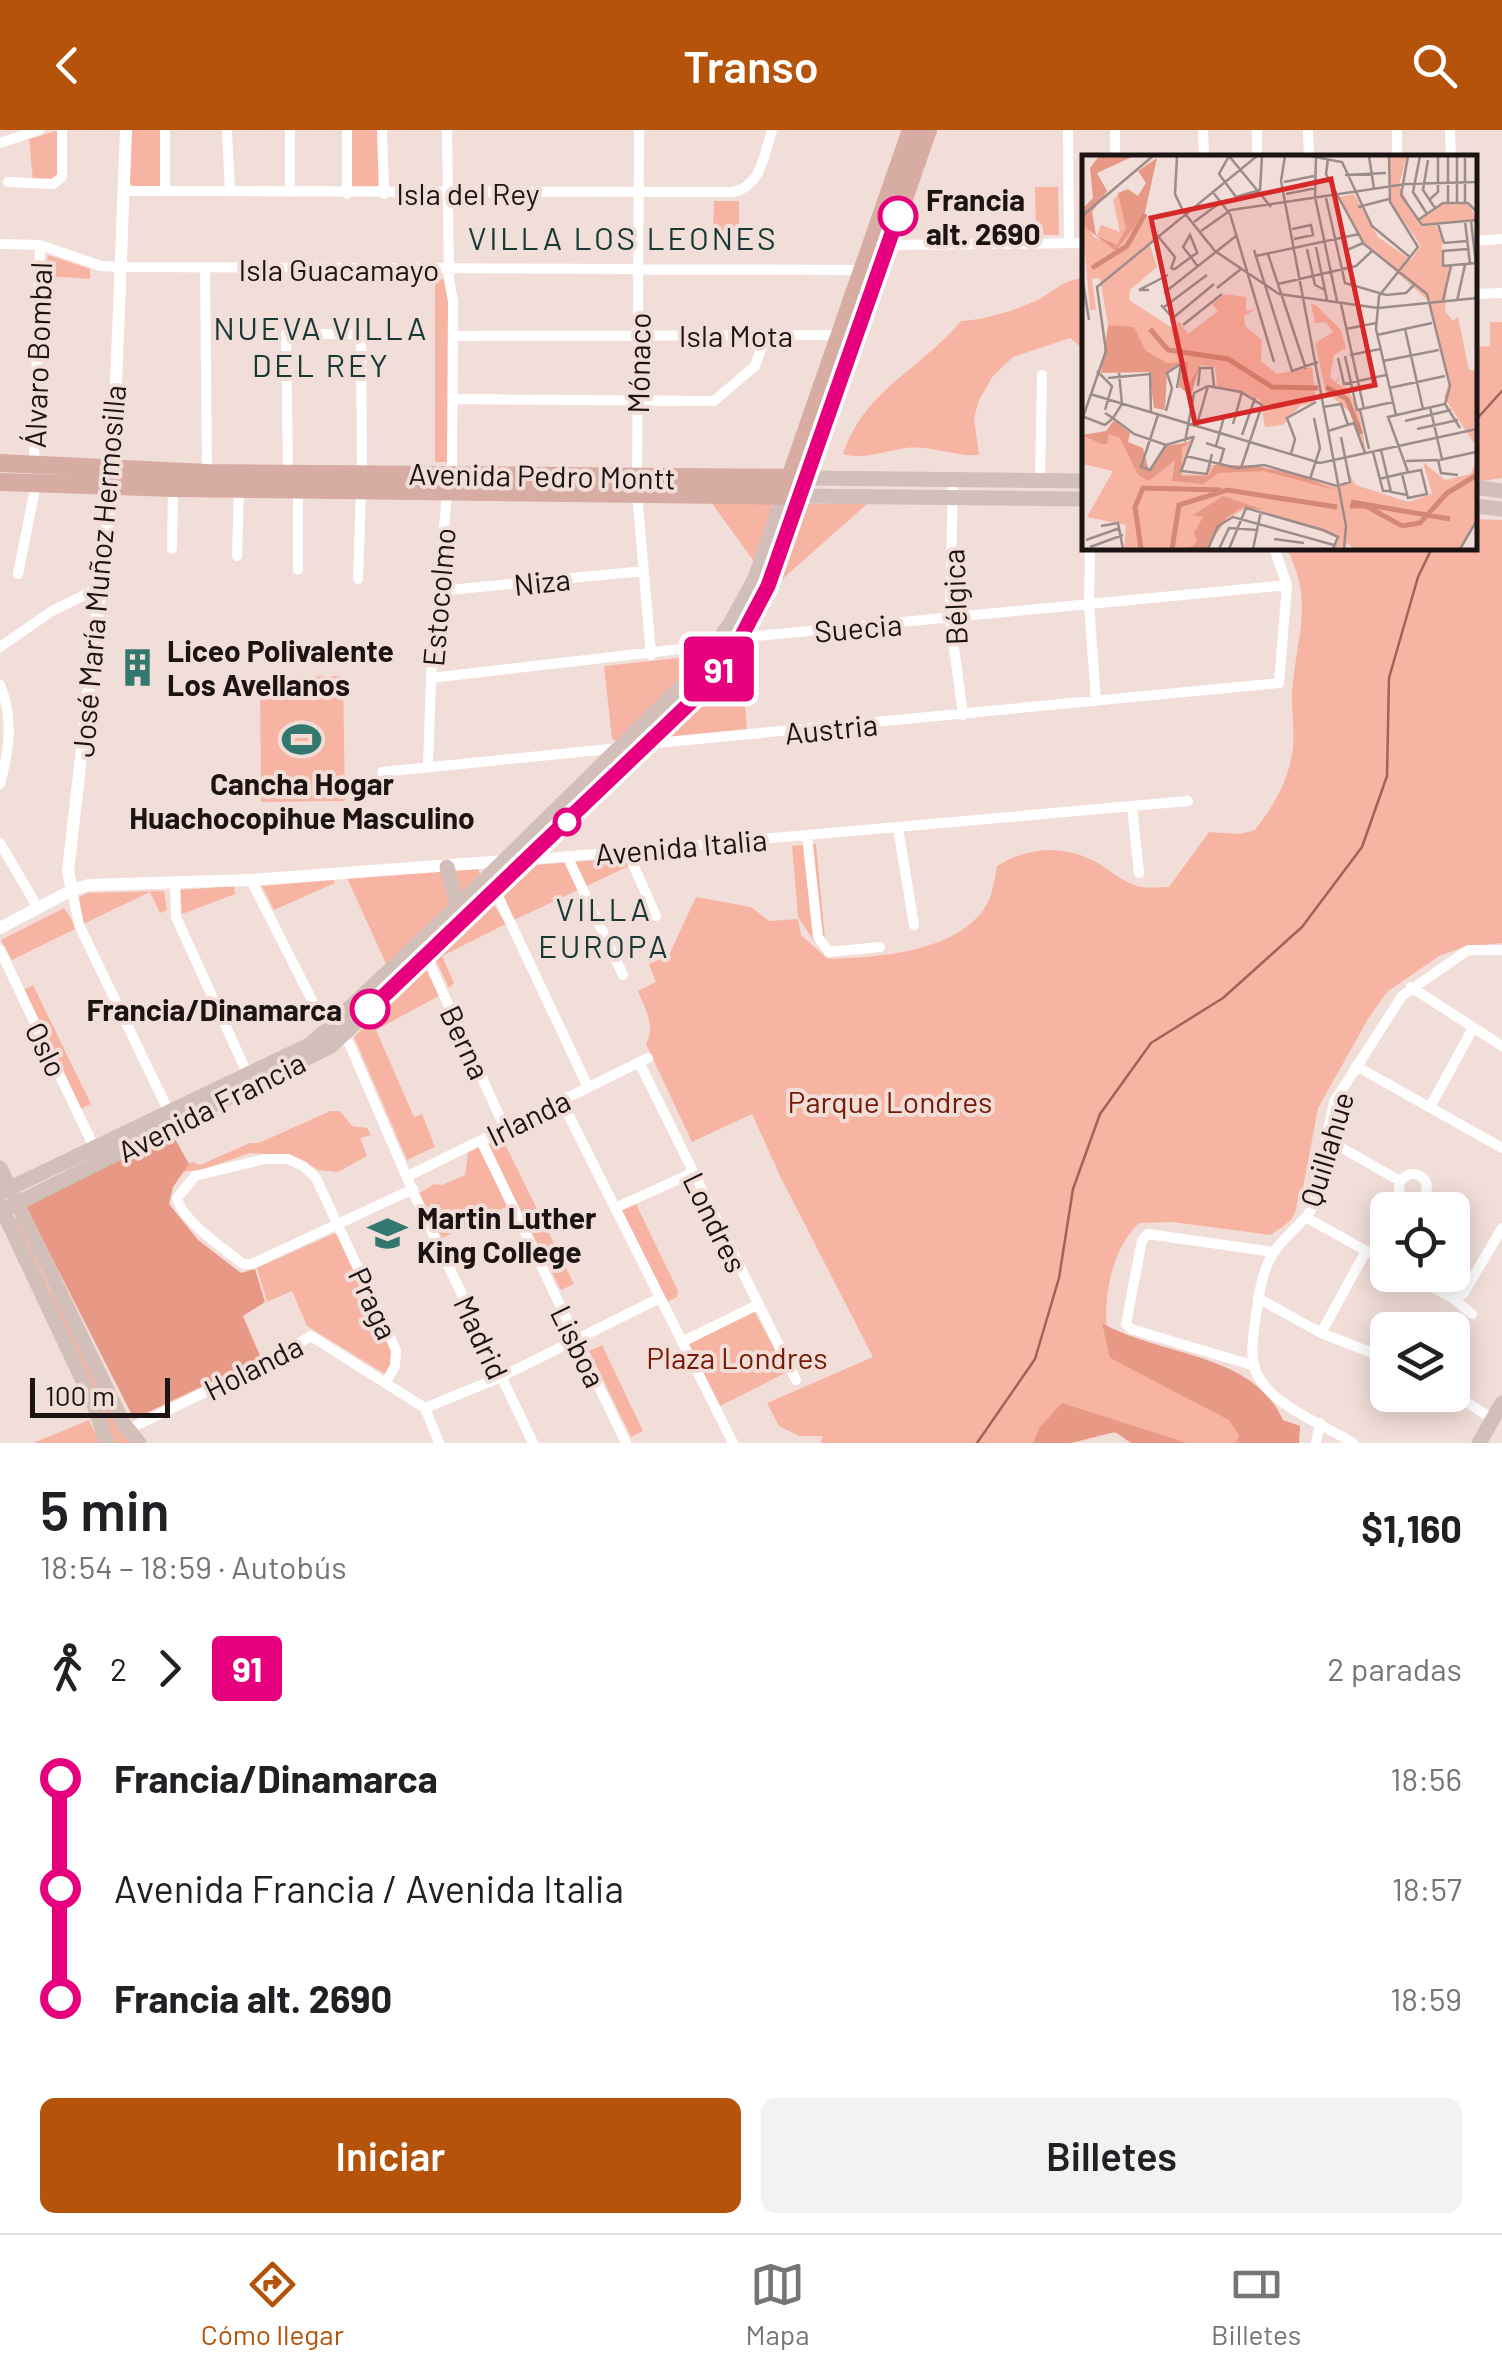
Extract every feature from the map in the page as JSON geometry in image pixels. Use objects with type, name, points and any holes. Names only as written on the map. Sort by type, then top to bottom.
[{"type":"main road","name":"Avenida Francia","points":[[842,343],[888,244],[887,223],[910,130]]},
{"type":"main road","name":"Avenida Francia","points":[[4,1191],[334,1033],[426,956],[693,700],[739,641],[768,586],[862,270],[928,130]]},
{"type":"main road","name":"Avenida Pedro Montt","points":[[0,463],[35,474]]},
{"type":"main road","name":"Avenida Pedro Montt","points":[[0,482],[35,474],[113,477],[207,472],[293,482],[795,487],[953,480],[1082,482]]},
{"type":"main road","name":"Avenida Pedro Montt","points":[[113,477],[174,488],[238,489],[293,482]]},
{"type":"main road","name":"Avenida Francia","points":[[5,1208],[330,1046],[334,1033],[458,906],[680,690],[716,645],[755,578],[795,487]]},
{"type":"main road","name":"Avenida Pedro Montt","points":[[795,487],[953,498],[1082,499]]},
{"type":"main road","points":[[1477,487],[1502,491]]},
{"type":"main road","points":[[1477,506],[1502,508]]},
{"type":"main road","points":[[447,866],[458,906]]},
{"type":"main road","points":[[0,1168],[5,1208],[93,1402],[107,1443]]},
{"type":"main road","points":[[5,1208],[128,1430],[140,1443]]},
{"type":"main road","points":[[1479,1443],[1502,1402]]},
{"type":"street","points":[[0,143],[39,130]]},
{"type":"street","points":[[8,182],[53,184],[62,177],[62,130]]},
{"type":"street","name":"José María Muñoz Hermosilla","points":[[72,890],[68,870],[113,477],[126,130]]},
{"type":"street","points":[[164,191],[165,130]]},
{"type":"street","points":[[227,130],[230,191]]},
{"type":"street","points":[[290,130],[290,192]]},
{"type":"street","points":[[348,130],[348,194]]},
{"type":"street","points":[[382,130],[384,194]]},
{"type":"street","name":"Estocolmo","points":[[428,766],[453,399],[446,130]]},
{"type":"street","name":"Mónaco","points":[[639,130],[636,485],[651,655]]},
{"type":"street","name":"Isla del Rey","points":[[124,191],[384,194],[742,190],[758,176],[772,130]]},
{"type":"street","points":[[1068,130],[1069,243]]},
{"type":"street","points":[[1114,130],[1115,155]]},
{"type":"street","points":[[1203,130],[1204,155]]},
{"type":"street","points":[[1308,130],[1309,155]]},
{"type":"street","points":[[1450,130],[1451,155]]},
{"type":"street","points":[[1477,240],[1502,239]]},
{"type":"street","points":[[888,244],[1082,243]]},
{"type":"street","name":"Isla Guacamayo","points":[[0,244],[40,245],[101,266],[121,267],[862,270]]},
{"type":"street","name":"Álvaro Bombal","points":[[18,574],[35,474],[40,245]]},
{"type":"street","points":[[205,268],[207,472]]},
{"type":"street","points":[[298,570],[286,334],[361,334],[358,579]]},
{"type":"street","points":[[453,399],[714,401],[755,366],[766,335]]},
{"type":"street","name":"Isla Mota","points":[[453,336],[766,335],[842,343]]},
{"type":"street","points":[[1040,480],[1042,375]]},
{"type":"street","name":"Bélgica","points":[[953,480],[950,618],[963,714]]},
{"type":"street","points":[[172,549],[174,488]]},
{"type":"street","points":[[237,556],[238,489]]},
{"type":"street","points":[[1090,550],[1089,604],[1096,702]]},
{"type":"street","points":[[1275,550],[1287,584]]},
{"type":"street","name":"Niza","points":[[439,591],[644,571]]},
{"type":"street","name":"Suecia","points":[[431,678],[651,655],[756,636],[1287,584]]},
{"type":"street","name":"Austria","points":[[382,772],[1279,683],[1287,584]]},
{"type":"street","points":[[0,647],[52,612],[101,587]]},
{"type":"street","points":[[0,685],[8,708],[9,732],[0,784]]},
{"type":"street","name":"Avenida Italia","points":[[0,928],[72,890],[99,884],[251,880],[528,860],[1188,801]]},
{"type":"street","points":[[1132,807],[1139,873]]},
{"type":"street","points":[[898,828],[914,926]]},
{"type":"street","points":[[807,836],[822,945],[829,952],[880,946]]},
{"type":"street","points":[[0,844],[38,908]]},
{"type":"street","points":[[626,851],[656,916]]},
{"type":"street","points":[[567,856],[623,974]]},
{"type":"street","name":"Madrid","points":[[251,880],[334,1033],[348,1043],[412,1189],[533,1443]]},
{"type":"street","points":[[176,882],[176,917],[247,1073]]},
{"type":"street","points":[[72,890],[79,924],[170,1112]]},
{"type":"street","points":[[495,890],[588,1087]]},
{"type":"street","name":"Oslo","points":[[0,950],[95,1148]]},
{"type":"street","name":"Quillahue","points":[[1255,1366],[1252,1350],[1258,1298],[1268,1263],[1313,1207],[1334,1102],[1412,986],[1468,950],[1502,950]]},
{"type":"street","name":"Berna","points":[[426,956],[505,1128]]},
{"type":"street","points":[[1412,986],[1502,1046]]},
{"type":"street","points":[[1430,1107],[1473,1028]]},
{"type":"street","name":"Irlanda","points":[[408,1176],[643,1060]]},
{"type":"street","name":"Londres","points":[[643,1060],[692,1173],[796,1380]]},
{"type":"street","points":[[1356,1066],[1502,1148]]},
{"type":"street","points":[[561,1100],[733,1443]]},
{"type":"street","name":"Lisboa","points":[[481,1140],[626,1443]]},
{"type":"street","points":[[1328,1140],[1400,1180]]},
{"type":"street","points":[[336,1224],[316,1178],[288,1159],[264,1159],[196,1176],[176,1198],[179,1209],[243,1264],[252,1264],[412,1189]]},
{"type":"street","points":[[615,1208],[692,1173]]},
{"type":"street","points":[[1306,1218],[1370,1253]]},
{"type":"street","name":"Praga","points":[[336,1224],[396,1350],[395,1366],[386,1382]]},
{"type":"street","points":[[1454,1299],[1464,1293],[1498,1243],[1502,1228]]},
{"type":"street","points":[[1274,1252],[1148,1234],[1142,1240],[1126,1324],[1131,1329],[1255,1366],[1272,1392],[1353,1443]]},
{"type":"street","points":[[1321,1333],[1366,1251]]},
{"type":"street","points":[[1441,1292],[1472,1314]]},
{"type":"street","points":[[440,1443],[425,1408],[501,1377],[660,1298]]},
{"type":"street","points":[[1258,1298],[1321,1333],[1370,1352]]},
{"type":"street","points":[[682,1342],[757,1305]]},
{"type":"street","name":"Holanda","points":[[128,1430],[268,1362],[311,1336],[425,1408]]},
{"type":"street","points":[[1470,1403],[1493,1418]]},
{"type":"street","points":[[1316,1443],[1320,1423]]},
{"type":"green space","points":[[131,130],[160,130],[161,186],[133,187],[130,183]]},
{"type":"green space","points":[[351,130],[380,130],[379,186],[351,186]]},
{"type":"green space","points":[[56,131],[60,134],[59,175],[33,181],[29,139]]},
{"type":"green space","points":[[1035,187],[1058,187],[1059,235],[1036,235]]},
{"type":"green space","points":[[714,201],[739,201],[739,235],[713,235]]},
{"type":"green space","points":[[48,255],[90,269],[90,279],[44,276]]},
{"type":"green space","points":[[1082,278],[1082,348],[1070,338],[1013,357],[993,376],[974,418],[979,455],[915,448],[867,456],[843,454],[853,431],[879,396],[961,321],[1016,309],[1069,281]]},
{"type":"green space","points":[[435,279],[452,280],[447,462],[435,462]]},
{"type":"green space","points":[[1490,322],[1502,322],[1502,478],[1477,482],[1477,347],[1490,346]]},
{"type":"green space","points":[[708,498],[772,501],[755,563]]},
{"type":"green space","points":[[806,504],[867,504],[778,583]]},
{"type":"green space","name":"Parque Londres","points":[[1477,519],[1502,520],[1502,943],[1464,947],[1439,956],[1387,992],[1318,1108],[1302,1193],[1286,1224],[1271,1235],[1172,1222],[1139,1223],[1115,1261],[1106,1307],[1108,1337],[1226,1397],[1258,1443],[1156,1443],[1101,1429],[1050,1443],[820,1443],[823,1436],[799,1436],[779,1426],[767,1403],[873,1357],[752,1114],[692,1142],[646,1044],[650,1024],[638,991],[656,982],[649,964],[669,955],[696,897],[751,907],[769,921],[798,919],[801,935],[828,959],[893,954],[957,933],[987,904],[997,866],[1033,852],[1071,852],[1137,886],[1169,887],[1209,832],[1240,834],[1255,830],[1287,775],[1293,746],[1292,692],[1302,602],[1295,567],[1287,550],[1477,550]]},
{"type":"green space","points":[[740,647],[747,730],[669,738],[666,731]]},
{"type":"green space","points":[[697,656],[699,664],[618,741],[612,739],[604,666]]},
{"type":"green space","name":"Cancha Hogar Huachocopihue Masculino","points":[[343,676],[345,801],[261,802],[260,678]]},
{"type":"green space","points":[[816,844],[825,939],[814,941],[798,917],[792,846]]},
{"type":"green space","points":[[624,858],[629,866],[512,921],[502,896],[535,865]]},
{"type":"green space","points":[[478,869],[480,874],[388,968],[347,878]]},
{"type":"green space","points":[[334,880],[335,883],[274,910],[262,886]]},
{"type":"green space","points":[[234,886],[235,894],[182,914],[180,890]]},
{"type":"green space","points":[[164,891],[167,910],[160,913],[150,892],[83,924],[77,898],[88,893]]},
{"type":"green space","points":[[491,900],[506,924],[442,956],[454,983],[449,988],[433,954]]},
{"type":"green space","points":[[64,908],[77,928],[12,960],[1,940]]},
{"type":"green space","points":[[426,967],[439,996],[376,1030],[414,1117],[422,1114],[435,1147],[407,1160],[354,1037]]},
{"type":"green space","points":[[33,985],[91,1104],[78,1110],[21,991]]},
{"type":"green space","points":[[330,1111],[340,1111],[352,1126],[367,1128],[371,1135],[360,1138],[367,1156],[338,1172],[319,1170],[293,1156],[250,1153],[201,1170],[178,1172],[178,1165],[200,1165]]},
{"type":"green space","points":[[502,1138],[574,1284],[561,1290],[487,1145]]},
{"type":"green space","points":[[478,1147],[508,1206],[442,1238],[418,1194],[434,1184],[442,1185],[465,1175],[468,1153]]},
{"type":"green space","points":[[636,1204],[678,1291],[677,1297],[667,1302],[622,1210]]},
{"type":"green space","points":[[16,1218],[132,1443],[111,1443],[13,1219]]},
{"type":"green space","points":[[337,1234],[394,1352],[394,1360],[385,1374],[307,1326],[292,1291],[267,1302],[257,1268]]},
{"type":"green space","name":"Plaza Londres","points":[[753,1309],[787,1372],[716,1408],[683,1344]]},
{"type":"green space","points":[[602,1345],[643,1431],[631,1437],[589,1351]]},
{"type":"green space","points":[[89,1420],[100,1443],[33,1443]]},
{"type":"shaded area","points":[[173,1135],[189,1164],[173,1187],[169,1204],[198,1240],[241,1273],[255,1269],[265,1302],[243,1316],[261,1358],[134,1419],[25,1205]]},
{"type":"shaded area","points":[[1102,1323],[1203,1358],[1250,1381],[1269,1398],[1283,1420],[1300,1426],[1299,1443],[1236,1443],[1239,1435],[1229,1420],[1110,1358]]},
{"type":"shaded area","points":[[1062,1403],[1187,1443],[1131,1443],[1115,1432],[1071,1443],[1033,1443],[1040,1427]]},
{"type":"waterway","points":[[1477,419],[1502,391]]},
{"type":"waterway","points":[[977,1443],[1035,1359],[1059,1278],[1073,1189],[1100,1114],[1151,1043],[1223,998],[1302,927],[1362,847],[1387,776],[1389,678],[1418,577],[1431,550]]},
{"type":"bus line","name":"91","points":[[370,1009],[693,700],[739,641],[768,586],[898,216]]},
{"type":"place","name":"Francia alt. 2690","points":[[898,216]]},
{"type":"place","name":"Liceo Polivalente Los Avellanos","points":[[137,667]]},
{"type":"place","name":"Cancha Hogar Huachocopihue Masculino","points":[[302,739]]},
{"type":"place","name":"Francia/Dinamarca","points":[[370,1009]]},
{"type":"place","name":"Martin Luther King College","points":[[387,1234]]},
{"type":"district","name":"VILLA LOS LEONES","points":[[623,237]]},
{"type":"district","name":"NUEVA VILLA DEL REY","points":[[321,346]]},
{"type":"district","name":"VILLA EUROPA","points":[[604,926]]}]
